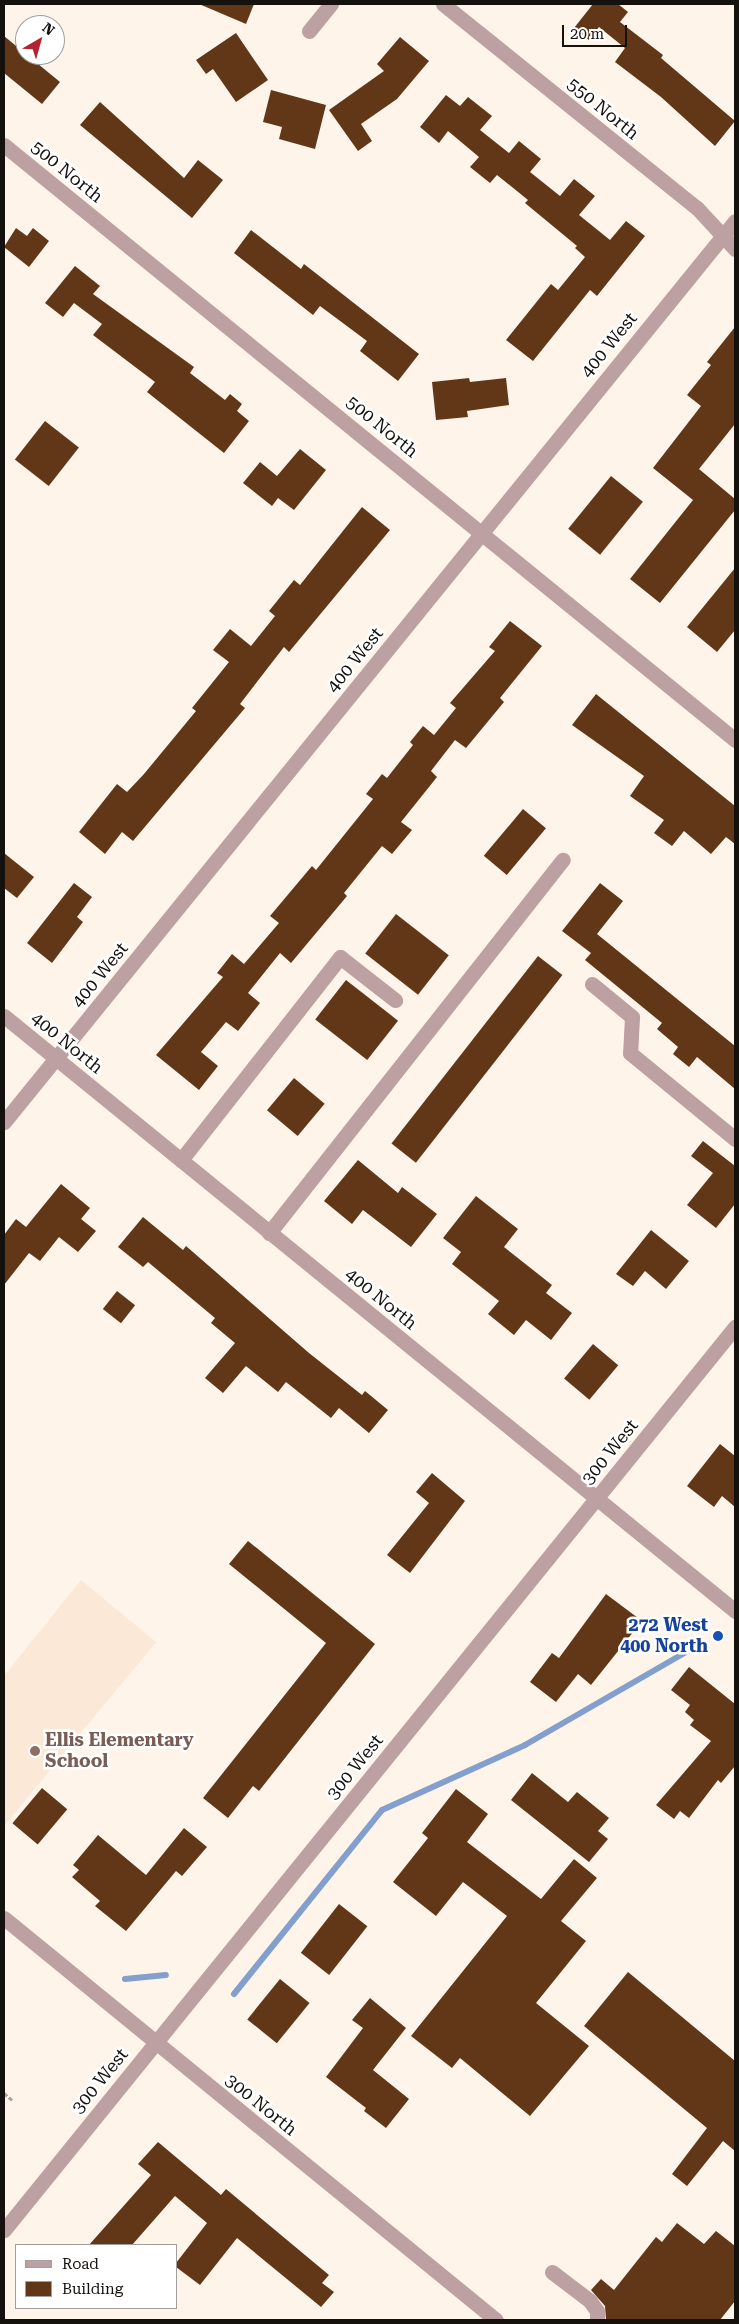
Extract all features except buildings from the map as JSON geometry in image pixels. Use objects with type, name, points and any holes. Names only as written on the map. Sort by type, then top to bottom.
[{"type":"street","points":[[309,31],[331,4]]},
{"type":"street","name":"550 North","points":[[443,4],[697,208],[735,249]]},
{"type":"street","name":"500 North","points":[[4,145],[482,532],[735,740]]},
{"type":"street","name":"400 West","points":[[4,1122],[735,221]]},
{"type":"street","points":[[269,1233],[563,860]]},
{"type":"street","points":[[181,1160],[340,957],[395,1000]]},
{"type":"street","points":[[592,984],[632,1017],[630,1053],[735,1139]]},
{"type":"street","name":"400 North","points":[[4,1016],[735,1611]]},
{"type":"street","name":"300 West","points":[[4,2230],[597,1497],[733,1333]]},
{"type":"street","name":"300 North","points":[[4,1918],[496,2320]]},
{"type":"street","points":[[552,2272],[590,2301],[597,2311],[598,2320]]},
{"type":"path","points":[[4,2094],[12,2100]]},
{"type":"shaded area","name":"Ellis Elementary School","points":[[81,1580],[156,1642],[4,1826],[4,1676]]},
{"type":"waterway","points":[[234,1994],[382,1810],[525,1745],[702,1643]]},
{"type":"waterway","points":[[125,1979],[166,1975]]},
{"type":"place","name":"272 West 400 North","points":[[718,1636]]},
{"type":"place","name":"Ellis Elementary School","points":[[35,1751]]}]
